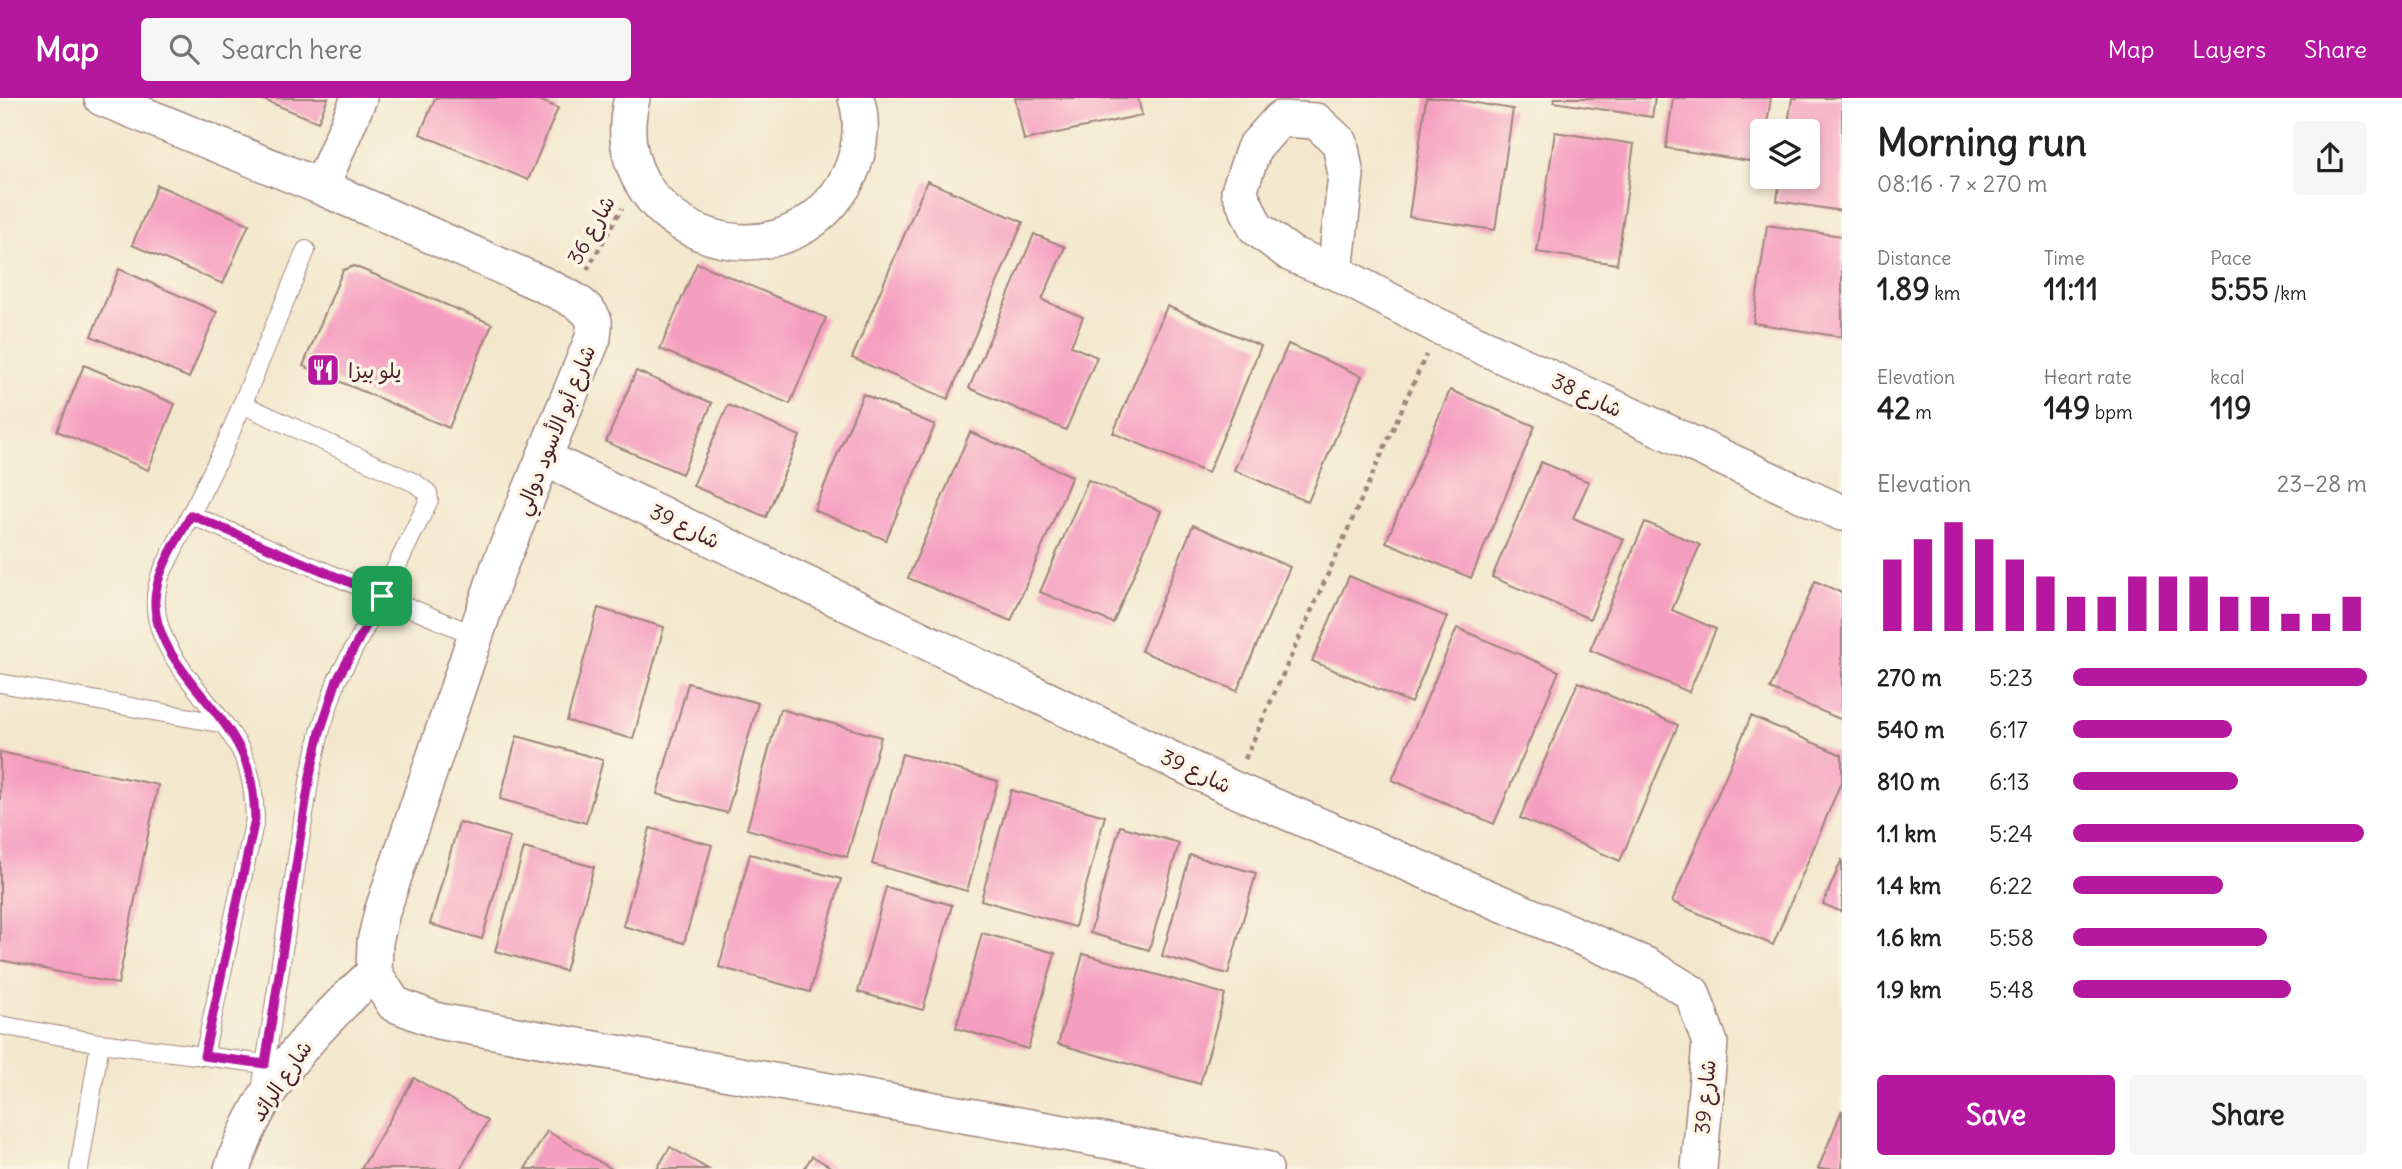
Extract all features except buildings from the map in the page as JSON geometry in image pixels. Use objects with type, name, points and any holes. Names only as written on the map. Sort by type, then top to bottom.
[{"type":"street","name":"شارع أبو الأسود دوالي","points":[[102,98],[321,187],[544,285],[586,310],[594,322],[593,338],[498,569],[474,635],[382,912],[375,942],[374,973]]},
{"type":"street","points":[[321,187],[359,98]]},
{"type":"street","points":[[632,98],[629,111],[629,145],[639,176],[657,204],[682,225],[713,239],[746,243],[779,238],[809,224],[834,202],[851,173],[860,142],[860,109],[856,98]]},
{"type":"street","name":"شارع 38","points":[[1335,272],[1438,326],[1842,513]]},
{"type":"street","name":"شارع 39","points":[[544,458],[1231,788],[1646,965],[1692,993],[1710,1042],[1699,1169]]},
{"type":"street","points":[[374,973],[394,1004],[438,1021],[1265,1169]]},
{"type":"street","name":"شارع الرائد","points":[[232,1169],[258,1111],[289,1060],[331,1012],[374,973]]},
{"type":"lane","points":[[204,1056],[255,819],[253,784],[241,750],[173,655],[163,636],[155,599],[160,576],[224,448],[306,250]]},
{"type":"lane","points":[[242,404],[415,483],[428,493],[429,500],[337,680],[320,732],[307,789],[258,1111]]},
{"type":"lane","points":[[191,515],[474,635]]},
{"type":"lane","points":[[0,683],[224,724]]},
{"type":"lane","points":[[0,1025],[100,1043],[265,1064]]},
{"type":"lane","points":[[79,1169],[100,1043]]},
{"type":"path","name":"شارع 36","points":[[571,299],[639,176]]},
{"type":"path","points":[[1231,788],[1438,326]]},
{"type":"place","name":"يلو بيزا","points":[[323,370]]},
{"type":"route","points":[[191,515],[382,596],[337,680],[320,732],[310,776],[265,1064],[204,1056],[255,819],[253,784],[241,750],[173,655],[163,636],[155,599],[160,576],[191,515]]}]
